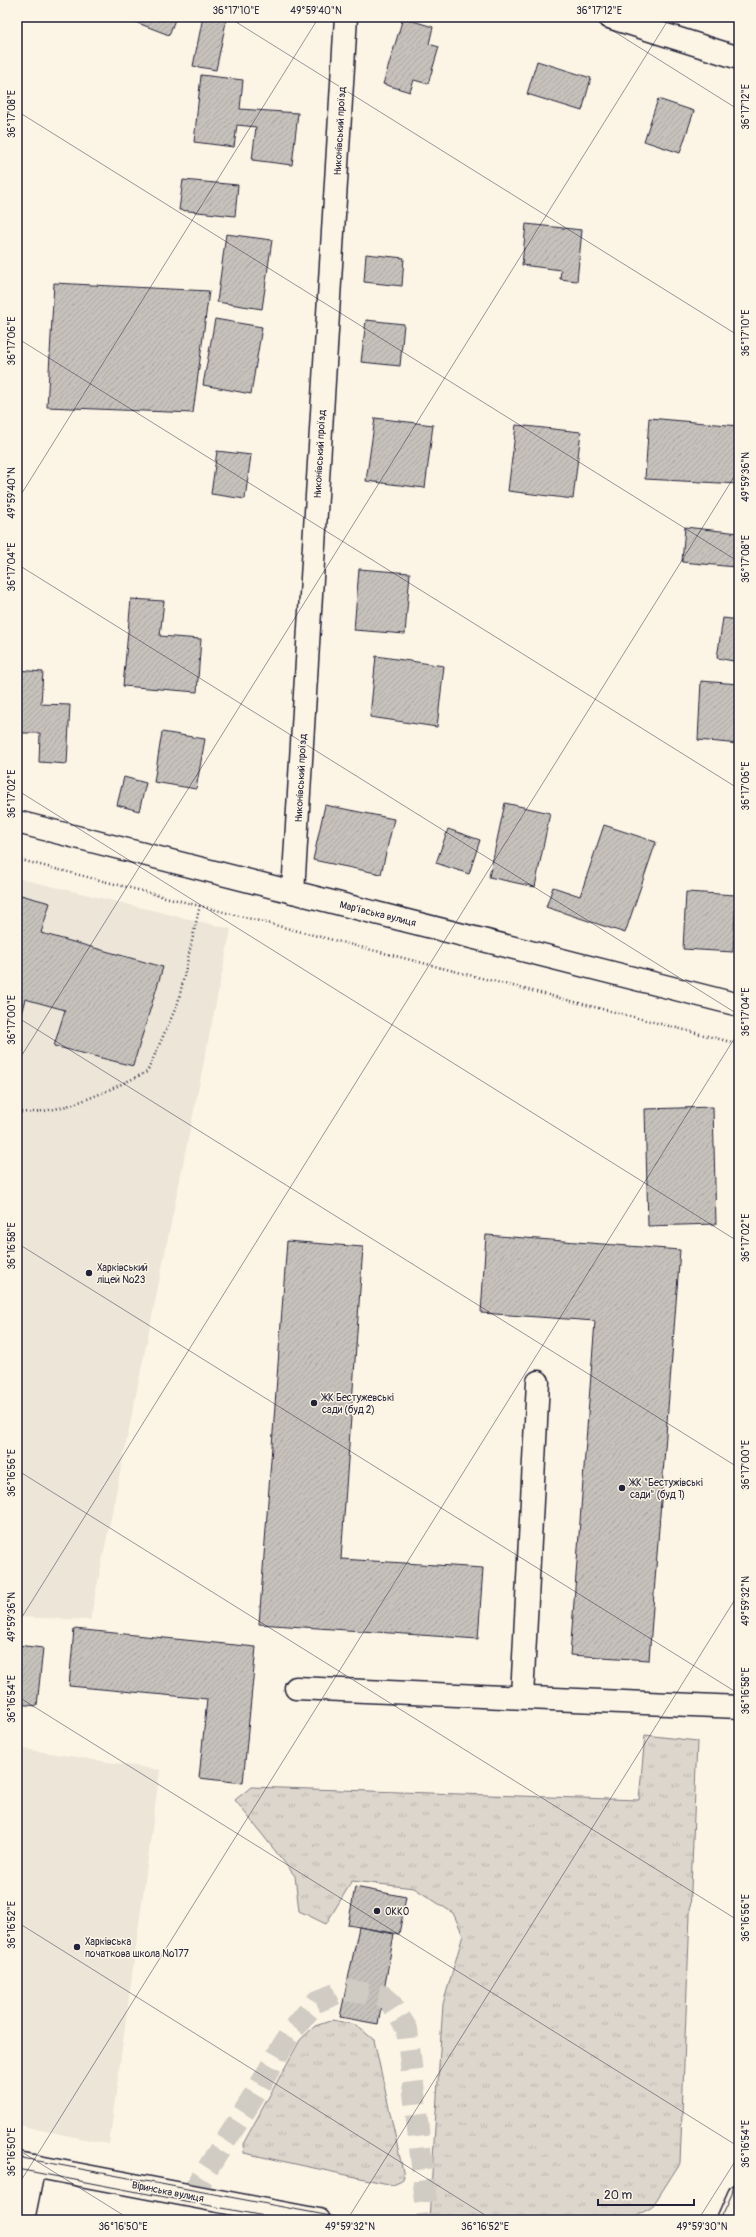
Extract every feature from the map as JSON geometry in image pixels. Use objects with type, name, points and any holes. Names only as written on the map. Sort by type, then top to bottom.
[{"type":"street","name":"Никонівський проїзд","points":[[293,892],[346,17]]},
{"type":"street","points":[[610,17],[739,58]]},
{"type":"street","name":"Мар'ївська вулиця","points":[[17,822],[739,1005]]},
{"type":"street","points":[[522,1697],[538,1382]]},
{"type":"street","points":[[296,1688],[739,1707]]},
{"type":"street","points":[[23,2220],[25,2165]]},
{"type":"street","name":"Віринська вулиця","points":[[25,2165],[320,2220]]},
{"type":"street","points":[[728,2220],[739,2195]]},
{"type":"path","points":[[17,859],[739,1044]]},
{"type":"path","points":[[17,1112],[27,1113],[82,1103],[147,1072],[178,1002],[200,906]]},
{"type":"shaded area","name":"Харківський ліцей №23","points":[[17,878],[231,929],[90,1620],[17,1617]]},
{"type":"shaded area","name":"Харківська початкова школа №177","points":[[17,1748],[160,1770],[109,2144],[17,2125]]},
{"type":"green space","points":[[645,1735],[697,1741],[680,2163],[652,2207],[632,2220],[429,2220],[443,2004],[463,1935],[453,1913],[414,1888],[352,1881],[326,1924],[299,1911],[295,1876],[235,1800],[251,1787],[639,1800]]},
{"type":"green space","points":[[333,2020],[356,2025],[374,2040],[404,2176],[402,2181],[393,2185],[244,2153],[243,2144],[300,2040],[315,2026]]},
{"type":"building","points":[[131,17],[176,17],[169,35],[130,20]]},
{"type":"building","points":[[203,17],[227,17],[216,70],[193,66]]},
{"type":"building","points":[[403,18],[433,27],[429,44],[439,47],[428,84],[414,80],[410,92],[383,84]]},
{"type":"building","points":[[537,61],[591,78],[582,111],[527,94]]},
{"type":"building","points":[[201,75],[243,80],[240,109],[298,113],[292,165],[252,160],[256,127],[237,125],[234,147],[194,142]]},
{"type":"building","points":[[658,99],[694,111],[680,153],[644,141]]},
{"type":"building","points":[[183,180],[238,185],[235,216],[179,210]]},
{"type":"building","points":[[526,224],[582,230],[577,281],[560,279],[561,270],[522,265]]},
{"type":"building","points":[[226,234],[272,240],[262,309],[217,302]]},
{"type":"building","points":[[366,254],[404,258],[402,286],[364,282]]},
{"type":"building","points":[[54,283],[209,291],[193,413],[47,407]]},
{"type":"building","points":[[215,319],[262,327],[251,394],[203,385]]},
{"type":"building","points":[[366,320],[404,324],[400,366],[361,362]]},
{"type":"building","points":[[375,418],[433,425],[425,488],[366,481]]},
{"type":"building","points":[[649,418],[739,426],[739,484],[645,479]]},
{"type":"building","points":[[516,425],[581,432],[573,499],[508,491]]},
{"type":"building","points":[[217,451],[251,455],[245,499],[211,494]]},
{"type":"building","points":[[685,527],[739,533],[735,567],[682,562]]},
{"type":"building","points":[[359,569],[410,573],[405,634],[354,630]]},
{"type":"building","points":[[131,599],[164,601],[160,636],[201,639],[197,692],[123,686]]},
{"type":"building","points":[[723,618],[739,620],[739,662],[717,658]]},
{"type":"building","points":[[376,656],[444,666],[437,727],[370,717]]},
{"type":"building","points":[[17,670],[43,672],[41,704],[70,705],[67,764],[39,762],[40,733],[17,733]]},
{"type":"building","points":[[701,681],[739,684],[739,744],[698,740]]},
{"type":"building","points":[[162,732],[205,739],[196,789],[154,782]]},
{"type":"building","points":[[124,777],[146,783],[139,811],[117,805]]},
{"type":"building","points":[[505,803],[550,813],[535,887],[489,877]]},
{"type":"building","points":[[325,805],[394,819],[381,874],[313,860]]},
{"type":"building","points":[[604,825],[656,842],[625,933],[546,907],[553,887],[580,896]]},
{"type":"building","points":[[448,829],[480,840],[469,874],[436,863]]},
{"type":"building","points":[[686,892],[736,895],[733,952],[683,949]]},
{"type":"building","points":[[17,894],[50,903],[41,933],[163,967],[133,1066],[54,1046],[65,1010],[25,999],[17,1029]]},
{"type":"building","points":[[713,1107],[716,1224],[648,1226],[645,1109]]},
{"type":"building","name":"ЖК \"Бестужівські сади\" (буд 1)","points":[[486,1235],[680,1250],[649,1660],[570,1655],[595,1321],[481,1313]]},
{"type":"building","name":"ЖК Бестужевські сади (буд 2)","points":[[287,1241],[363,1247],[341,1559],[483,1568],[478,1639],[259,1624]]},
{"type":"building","points":[[74,1629],[256,1647],[243,1783],[199,1778],[207,1699],[69,1686]]},
{"type":"building","points":[[17,1645],[43,1648],[37,1706],[17,1704]]},
{"type":"building","name":"ОККО","points":[[355,1887],[406,1897],[399,1934],[348,1925]]},
{"type":"building","points":[[359,1927],[394,1934],[378,2024],[340,2017]]},
{"type":"tunnel","points":[[190,2196],[251,2101],[289,2035],[316,2002],[345,1990],[383,1996],[390,2002],[407,2029],[428,2220]]},
{"type":"tram line","points":[[17,2157],[352,2220]]},
{"type":"tram line","points":[[720,2220],[732,2194],[739,2159]]},
{"type":"tram line","points":[[17,2169],[285,2220]]},
{"type":"tram line","points":[[737,2220],[739,2216]]},
{"type":"place","name":"Харківський ліцей №23","points":[[89,1273]]},
{"type":"place","name":"ЖК Бестужевські сади (буд 2)","points":[[314,1403]]},
{"type":"place","name":"ЖК \"Бестужівські сади\" (буд 1)","points":[[622,1488]]},
{"type":"place","name":"ОККО","points":[[377,1911]]},
{"type":"place","name":"Харківська початкова школа №177","points":[[77,1947]]}]
